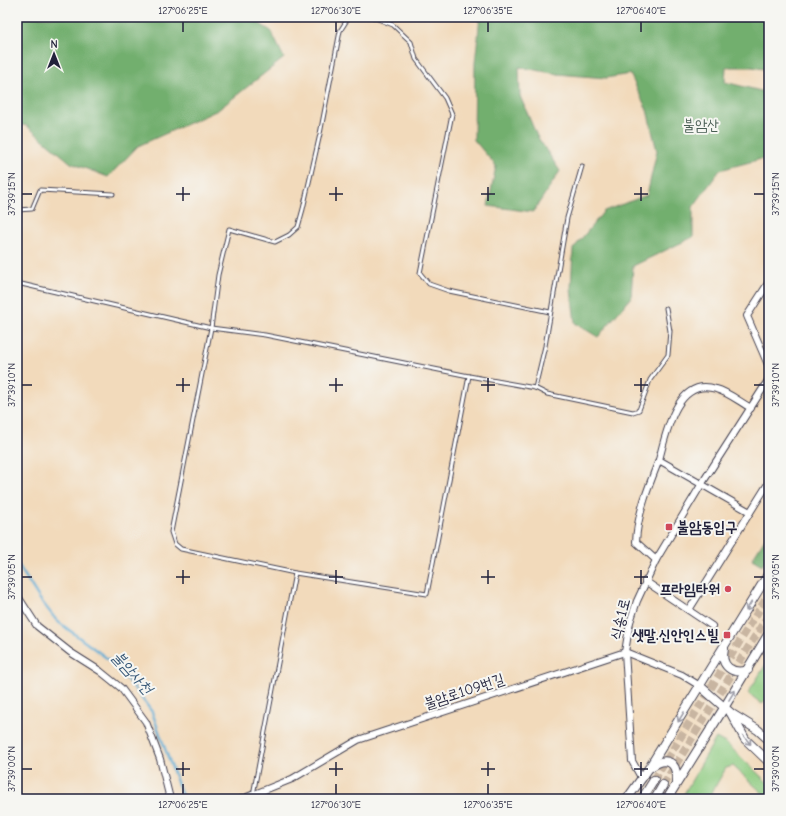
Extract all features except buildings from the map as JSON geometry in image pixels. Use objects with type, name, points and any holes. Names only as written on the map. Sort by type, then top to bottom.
[{"type":"street","points":[[769,282],[746,316],[769,367]]},
{"type":"street","name":"식송1로","points":[[642,779],[632,761],[625,652],[630,622],[645,581],[656,560],[701,485],[769,379]]},
{"type":"street","points":[[656,560],[636,542],[636,533],[645,500],[676,409],[689,391],[706,386],[717,389],[751,408]]},
{"type":"street","points":[[659,460],[750,512]]},
{"type":"street","points":[[689,610],[769,482]]},
{"type":"street","points":[[628,799],[650,768],[769,573]]},
{"type":"street","points":[[645,581],[712,626]]},
{"type":"street","points":[[17,596],[37,626],[70,652],[100,671],[121,688],[146,722],[160,759],[170,799]]},
{"type":"street","points":[[667,799],[748,670],[769,633]]},
{"type":"street","points":[[725,646],[723,653],[725,665],[729,670],[736,672],[748,670]]},
{"type":"street","points":[[625,652],[682,675],[700,686],[724,708],[758,730],[769,740]]},
{"type":"street","name":"불암로109번길","points":[[242,799],[292,780],[358,740],[625,652]]},
{"type":"street","points":[[732,714],[745,739],[769,762]]},
{"type":"street","points":[[650,768],[659,761],[667,761],[674,765],[677,772],[676,784]]},
{"type":"street","points":[[642,799],[654,780]]},
{"type":"street","points":[[655,799],[663,785]]},
{"type":"lane","points":[[351,17],[347,20],[340,31],[320,134],[298,226],[289,235],[275,242],[229,229],[218,275],[211,328],[171,532],[175,544],[181,549],[295,573],[427,594],[468,376]]},
{"type":"lane","points":[[373,17],[393,25],[411,42],[416,59],[445,98],[452,114],[420,273],[429,284],[449,291],[550,312]]},
{"type":"lane","points":[[535,388],[567,218],[582,166]]},
{"type":"lane","points":[[17,210],[32,209],[40,190],[113,194]]},
{"type":"lane","points":[[17,283],[211,328],[265,335],[535,388],[547,394],[633,412],[639,410],[650,380],[668,354],[670,331],[666,308]]},
{"type":"lane","points":[[252,795],[295,573]]},
{"type":"green space","points":[[17,17],[249,17],[271,31],[284,58],[218,110],[138,146],[108,177],[71,163],[27,126],[17,124]]},
{"type":"green space","name":"불암산","points":[[480,17],[769,17],[769,70],[752,67],[726,67],[725,82],[769,93],[769,164],[761,159],[720,170],[693,207],[693,237],[633,266],[631,297],[598,337],[575,323],[571,289],[573,249],[604,211],[647,195],[657,151],[647,110],[630,74],[606,78],[557,74],[519,67],[520,96],[537,136],[560,171],[533,212],[488,206],[496,166],[474,140],[475,63]]},
{"type":"green space","points":[[769,532],[769,554],[762,565],[752,559]]},
{"type":"green space","points":[[768,661],[769,698],[762,704],[748,693]]},
{"type":"green space","points":[[716,738],[727,744],[769,784],[769,799],[733,766],[726,768],[708,799],[681,799]]},
{"type":"waterway","name":"불암사천","points":[[17,563],[39,598],[57,621],[112,662],[152,712],[183,799]]},
{"type":"tunnel","points":[[654,780],[769,594]]},
{"type":"tunnel","points":[[663,785],[769,614]]},
{"type":"place","name":"불암동입구","points":[[669,527]]},
{"type":"place","name":"프라임타워","points":[[728,589]]},
{"type":"place","name":"샛말.신안인스빌","points":[[727,635]]}]
